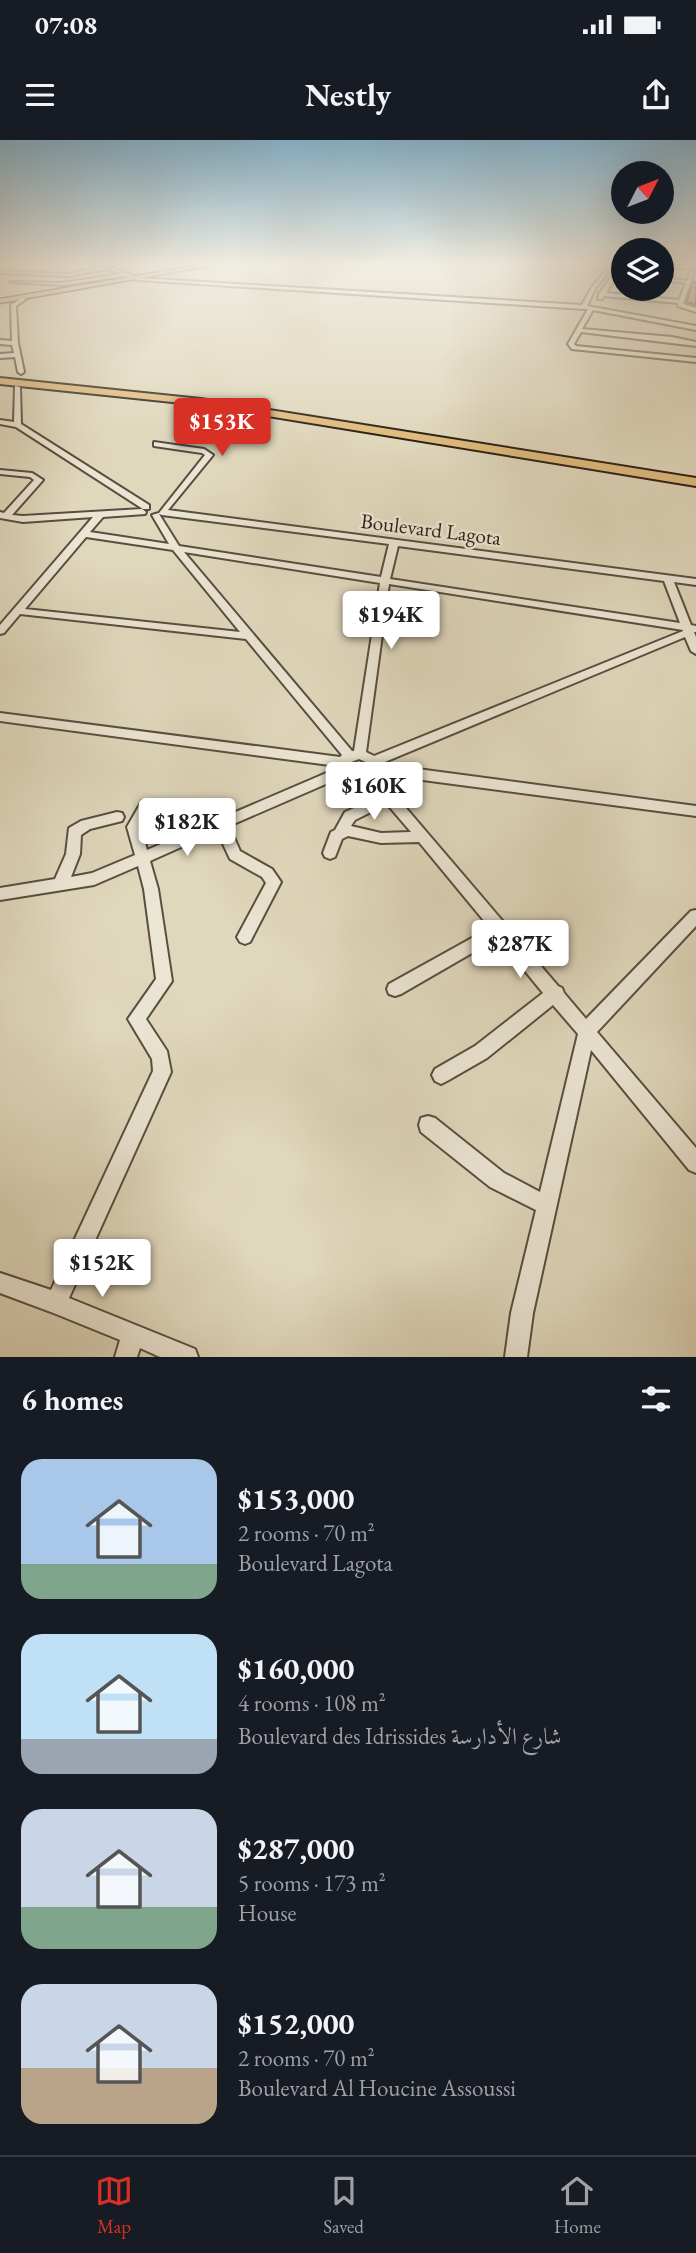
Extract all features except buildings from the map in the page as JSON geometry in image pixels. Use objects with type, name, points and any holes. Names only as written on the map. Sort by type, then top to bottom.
[{"type":"highway","points":[[0,375],[208,399],[696,476]]},
{"type":"highway","points":[[0,381],[201,402],[696,482]]},
{"type":"street","points":[[15,321],[16,355],[21,372]]},
{"type":"street","points":[[584,321],[571,344],[574,348],[696,360]]},
{"type":"street","points":[[619,353],[629,326],[636,321]]},
{"type":"street","points":[[655,321],[696,327]]},
{"type":"street","points":[[664,321],[696,327]]},
{"type":"street","points":[[644,355],[649,332],[661,322]]},
{"type":"street","points":[[579,330],[625,335],[649,332],[696,344]]},
{"type":"street","points":[[0,342],[15,343]]},
{"type":"street","points":[[0,356],[16,355]]},
{"type":"street","points":[[17,387],[18,425]]},
{"type":"street","points":[[0,422],[18,425],[144,510]]},
{"type":"street","points":[[157,444],[209,455],[160,512],[175,547],[250,636],[348,761],[352,777],[689,630]]},
{"type":"street","points":[[0,472],[32,475],[39,480],[3,515]]},
{"type":"street","points":[[3,515],[23,519],[99,516],[144,510]]},
{"type":"street","name":"Boulevard Lagota","points":[[144,510],[696,582]]},
{"type":"street","points":[[0,631],[99,516]]},
{"type":"street","points":[[86,534],[689,630]]},
{"type":"street","points":[[348,761],[394,542]]},
{"type":"street","points":[[668,578],[696,652]]},
{"type":"street","points":[[18,611],[250,636]]},
{"type":"street","points":[[0,717],[348,761],[373,768],[696,811]]},
{"type":"street","points":[[0,894],[94,879],[222,824],[348,761]]},
{"type":"street","points":[[373,768],[390,797],[696,1163]]},
{"type":"street","points":[[330,853],[336,836],[350,816],[390,797]]},
{"type":"street","points":[[56,1303],[162,1072],[161,1057],[136,1019],[164,981],[144,857],[134,827],[147,804]]},
{"type":"street","points":[[60,885],[73,853],[74,832],[86,825],[117,817]]},
{"type":"street","points":[[222,824],[235,855],[267,873],[274,882],[245,937]]},
{"type":"street","points":[[341,832],[360,832],[396,839],[424,837]]},
{"type":"street","points":[[516,1357],[522,1313],[587,1030],[696,916]]},
{"type":"street","points":[[395,989],[502,929]]},
{"type":"street","points":[[441,1075],[481,1052],[556,993]]},
{"type":"street","points":[[428,1125],[497,1180],[547,1205]]},
{"type":"street","points":[[0,1283],[187,1357]]},
{"type":"street","points":[[126,1357],[133,1335]]}]
